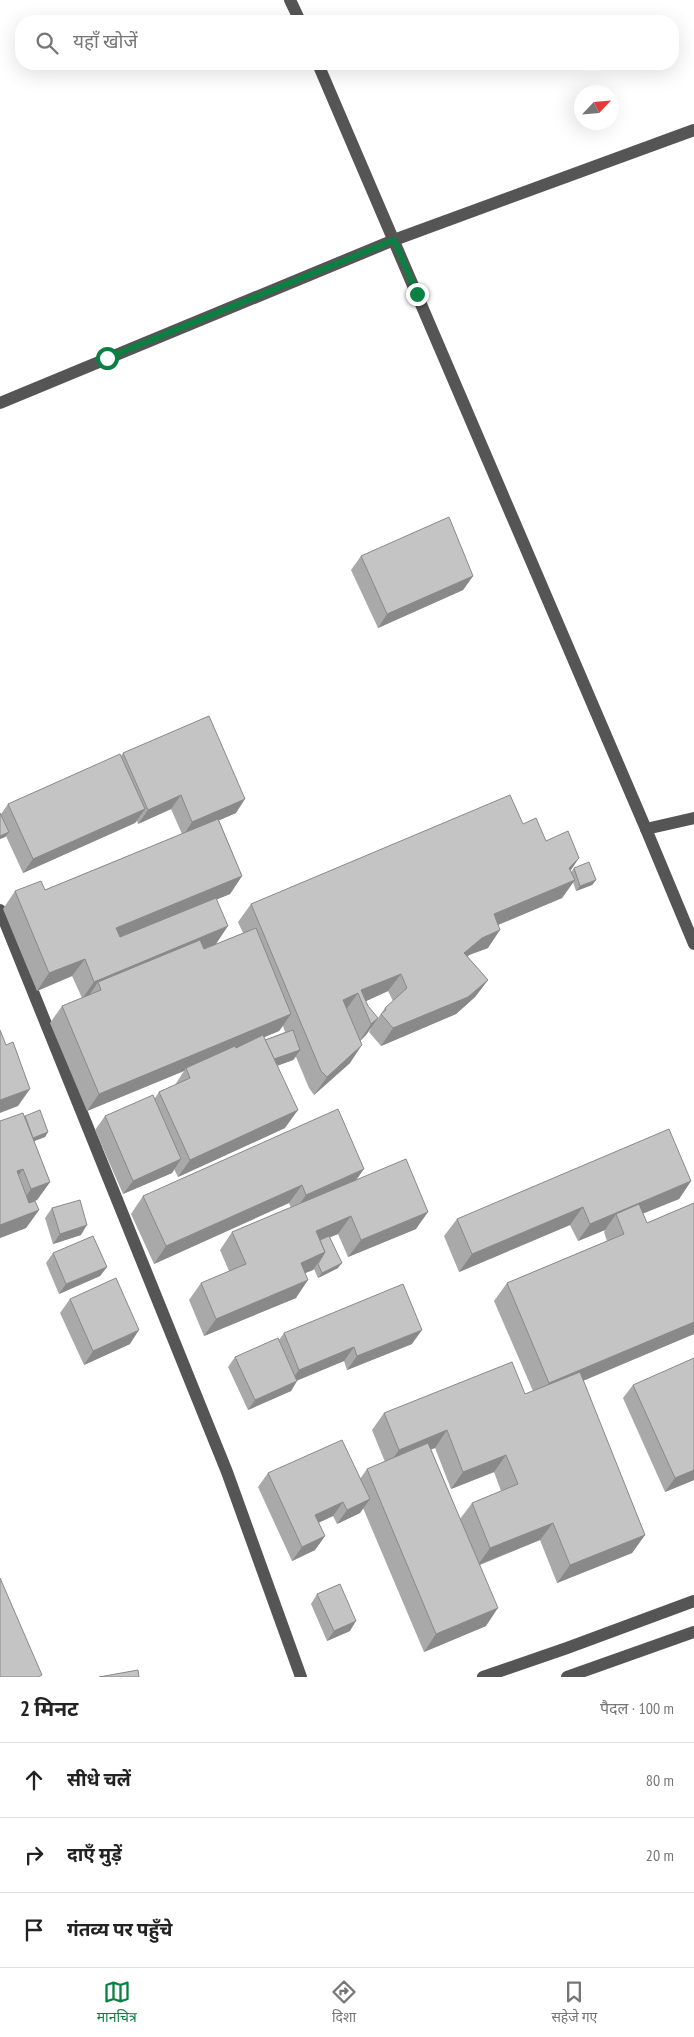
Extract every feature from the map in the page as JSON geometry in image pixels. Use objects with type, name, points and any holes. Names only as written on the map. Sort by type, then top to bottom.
[{"type":"street","points":[[290,0],[297,15]]},
{"type":"street","points":[[321,70],[694,944]]},
{"type":"street","points":[[0,402],[394,240],[694,130]]},
{"type":"street","points":[[646,829],[694,818]]},
{"type":"street","points":[[0,910],[227,1472],[301,1677]]},
{"type":"street","points":[[483,1677],[694,1602]]},
{"type":"street","points":[[567,1677],[694,1632]]},
{"type":"building","points":[[449,517],[473,576],[387,614],[361,556]]},
{"type":"building","points":[[209,716],[245,799],[192,822],[181,795],[148,810],[123,753]]},
{"type":"building","points":[[120,754],[145,809],[33,859],[8,804]]},
{"type":"building","points":[[510,795],[523,824],[536,818],[546,841],[568,831],[579,858],[569,868],[575,880],[494,914],[500,930],[482,938],[464,953],[488,980],[468,997],[393,1028],[381,1014],[407,988],[401,974],[361,990],[368,1006],[378,1018],[371,1024],[358,993],[343,1000],[362,1045],[327,1077],[321,1071],[251,904]]},
{"type":"building","points":[[0,813],[9,832],[0,836]]},
{"type":"building","points":[[218,819],[242,876],[116,928],[120,937],[216,898],[228,926],[94,982],[85,959],[49,973],[15,891],[41,881],[45,890]]},
{"type":"building","points":[[589,862],[596,880],[580,886],[574,868]]},
{"type":"building","points":[[256,928],[291,1014],[99,1094],[62,1006],[101,990],[98,982],[200,940],[204,949]]},
{"type":"building","points":[[0,1030],[6,1045],[13,1042],[30,1089],[0,1100]]},
{"type":"building","points":[[293,1030],[300,1050],[274,1059],[265,1040]]},
{"type":"building","points":[[263,1035],[298,1110],[190,1160],[159,1092],[190,1078],[186,1068]]},
{"type":"building","points":[[153,1095],[181,1159],[133,1181],[105,1116]]},
{"type":"building","points":[[338,1109],[364,1169],[306,1195],[302,1185],[166,1246],[143,1196]]},
{"type":"building","points":[[40,1110],[48,1132],[33,1138],[25,1116]]},
{"type":"building","points":[[23,1113],[50,1182],[31,1189],[23,1169],[17,1171],[29,1203],[35,1201],[39,1210],[0,1225],[0,1121]]},
{"type":"building","points":[[669,1129],[691,1181],[590,1224],[583,1207],[472,1254],[457,1219]]},
{"type":"building","points":[[406,1159],[428,1212],[361,1240],[351,1216],[316,1231],[325,1252],[301,1263],[308,1280],[216,1319],[201,1283],[246,1264],[232,1232]]},
{"type":"building","points":[[80,1200],[87,1225],[60,1234],[52,1208]]},
{"type":"building","points":[[694,1203],[694,1322],[549,1383],[507,1283],[624,1234],[616,1214],[639,1204],[647,1223]]},
{"type":"building","points":[[93,1236],[107,1267],[66,1284],[53,1253]]},
{"type":"building","points":[[329,1236],[342,1263],[322,1273],[318,1264],[325,1252],[320,1240]]},
{"type":"building","points":[[116,1278],[139,1330],[93,1351],[70,1299]]},
{"type":"building","points":[[403,1284],[422,1330],[357,1356],[354,1347],[299,1370],[284,1333]]},
{"type":"building","points":[[278,1338],[297,1381],[255,1400],[235,1357]]},
{"type":"building","points":[[694,1358],[694,1470],[675,1478],[633,1385]]},
{"type":"building","points":[[512,1362],[525,1394],[580,1372],[645,1535],[570,1565],[553,1523],[490,1548],[472,1503],[518,1484],[506,1455],[463,1472],[447,1430],[399,1450],[384,1413]]},
{"type":"building","points":[[342,1440],[370,1499],[347,1510],[343,1502],[315,1515],[325,1536],[302,1547],[268,1473]]},
{"type":"building","points":[[428,1443],[498,1608],[436,1634],[367,1469]]},
{"type":"building","points":[[0,1578],[42,1675],[38,1677],[0,1677]]},
{"type":"building","points":[[340,1584],[356,1621],[334,1631],[317,1594]]},
{"type":"building","points":[[138,1670],[139,1677],[99,1677]]},
{"type":"route","points":[[107,358],[394,240],[417,294]]}]
